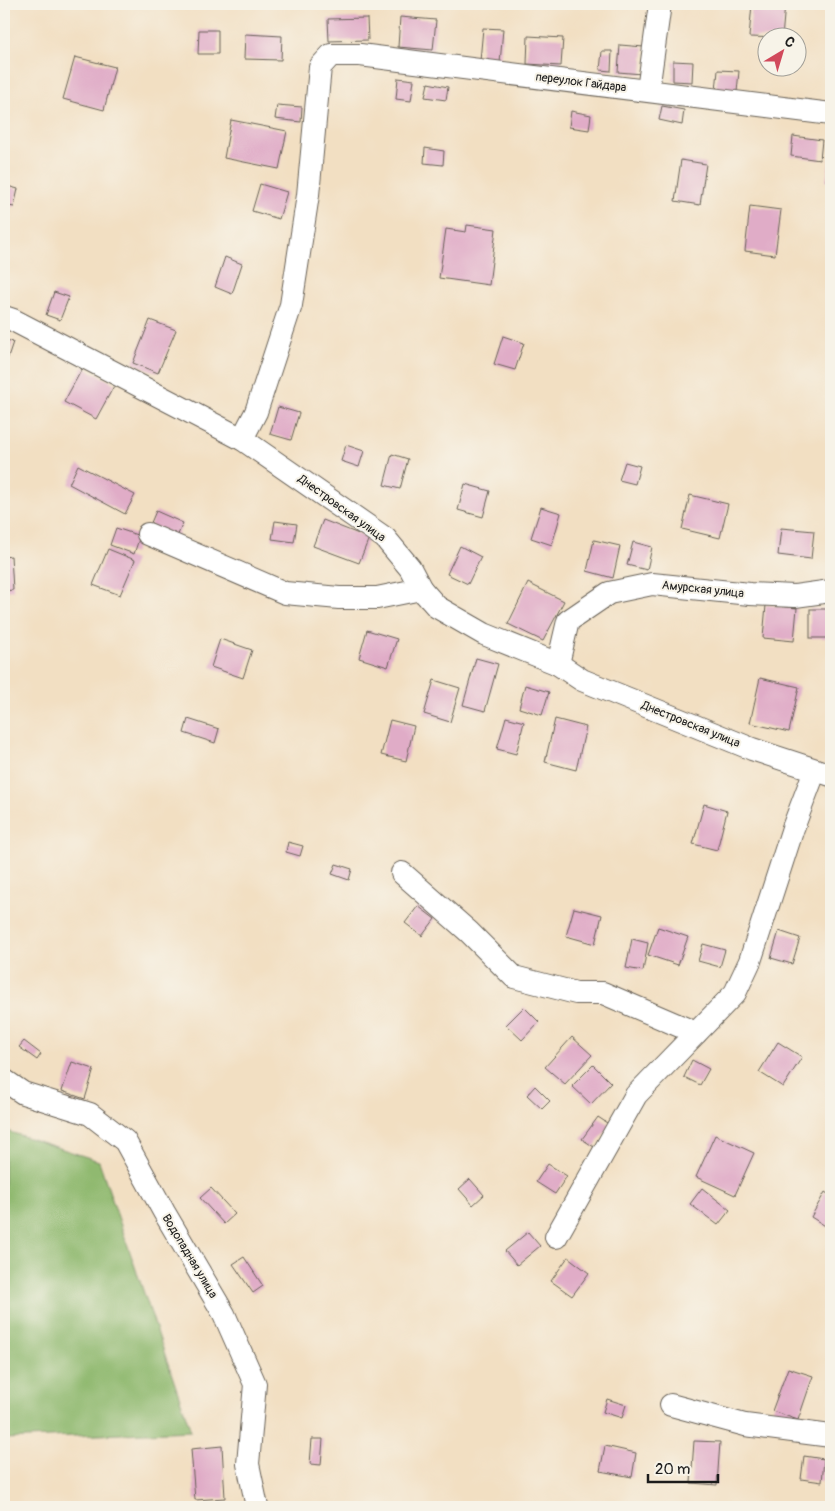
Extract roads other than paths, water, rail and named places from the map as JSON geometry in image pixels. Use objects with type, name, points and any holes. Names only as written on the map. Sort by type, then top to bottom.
[{"type":"street","points":[[648,90],[660,4]]},
{"type":"street","name":"переулок Гайдара","points":[[242,438],[256,412],[291,304],[308,195],[320,67],[330,55],[360,55],[831,114]]},
{"type":"street","name":"Днестровская улица","points":[[4,317],[22,324],[242,438],[385,538],[410,568],[421,590],[437,607],[484,634],[558,664],[582,680],[752,749],[823,772]]},
{"type":"street","points":[[148,534],[285,593],[338,598],[376,598],[421,590]]},
{"type":"street","name":"Амурская улица","points":[[558,664],[568,621],[610,593],[652,584],[750,594],[795,596],[831,591]]},
{"type":"street","points":[[556,1237],[636,1095],[736,993],[750,962],[793,828],[823,772]]},
{"type":"street","points":[[402,873],[469,932],[514,977],[576,993],[603,993],[696,1034]]},
{"type":"street","name":"Водопадная улица","points":[[4,1080],[23,1093],[90,1114],[125,1141],[224,1314],[255,1384],[248,1464],[258,1507]]},
{"type":"street","points":[[671,1405],[745,1425],[831,1436]]}]
